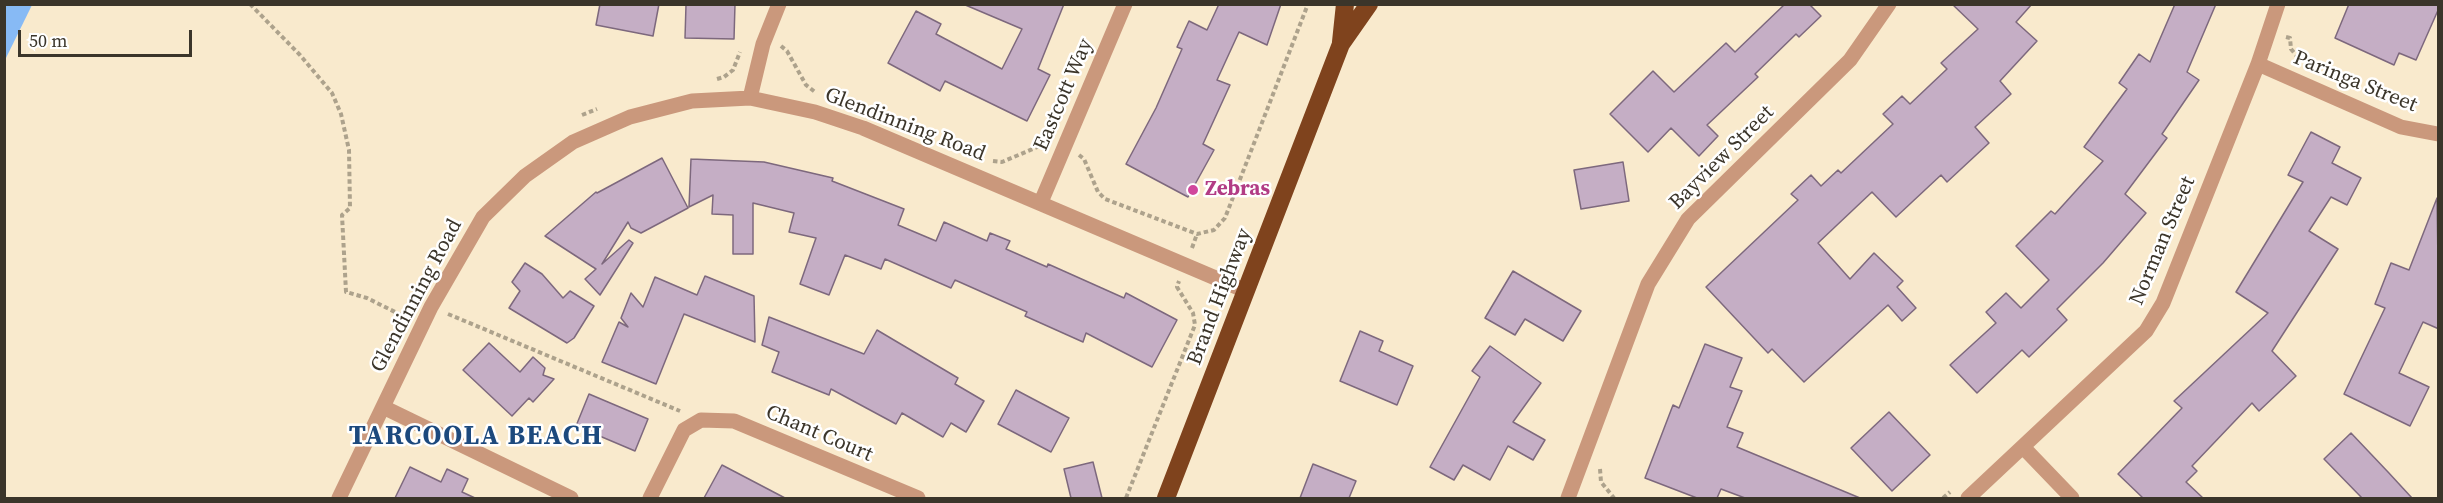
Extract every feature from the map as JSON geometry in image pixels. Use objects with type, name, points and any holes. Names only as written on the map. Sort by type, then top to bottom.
[{"type":"highway","name":"Brand Highway","points":[[1341,44],[1345,4]]},
{"type":"highway","name":"Brand Highway","points":[[1166,498],[1341,44],[1369,4]]},
{"type":"street","points":[[750,98],[763,44],[779,4]]},
{"type":"street","name":"Eastcott Way","points":[[1041,202],[1125,4]]},
{"type":"street","name":"Bayview Street","points":[[1568,498],[1648,284],[1688,219],[1850,60],[1889,4]]},
{"type":"street","name":"Norman Street","points":[[1968,498],[2146,331],[2163,303],[2258,64],[2278,4]]},
{"type":"street","name":"Paringa Street","points":[[2258,64],[2401,127],[2439,134]]},
{"type":"street","name":"Glendinning Road","points":[[339,498],[431,307],[483,217],[525,176],[573,142],[630,117],[692,101],[750,98],[815,112],[863,128],[1246,291]]},
{"type":"street","points":[[383,407],[571,498]]},
{"type":"street","points":[[650,498],[684,430],[701,420]]},
{"type":"street","name":"Chant Court","points":[[701,420],[734,421],[918,498]]},
{"type":"street","points":[[2023,447],[2072,498]]},
{"type":"path","points":[[250,4],[332,93],[341,114],[349,150],[350,208],[342,214],[346,292],[367,298],[405,317]]},
{"type":"path","points":[[1078,154],[1084,159],[1098,192],[1106,199],[1197,234],[1214,230],[1225,218],[1308,4]]},
{"type":"path","points":[[782,46],[806,85],[815,92],[826,95]]},
{"type":"path","points":[[714,80],[724,78],[733,69],[741,49]]},
{"type":"path","points":[[578,117],[598,108]]},
{"type":"path","points":[[992,161],[1002,162],[1043,144],[1051,143]]},
{"type":"path","points":[[1192,247],[1197,234]]},
{"type":"path","points":[[1126,498],[1195,325],[1193,313],[1177,287],[1180,278]]},
{"type":"path","points":[[400,328],[410,309]]},
{"type":"path","points":[[444,312],[701,420]]},
{"type":"path","points":[[1601,459],[1599,467],[1601,482],[1614,498]]},
{"type":"path","points":[[1942,498],[1951,490]]},
{"type":"water","points":[[4,5],[32,5],[5,60]]},
{"type":"building","points":[[600,4],[659,4],[653,36],[596,25]]},
{"type":"building","points":[[735,4],[734,39],[685,38],[686,5]]},
{"type":"building","points":[[963,4],[1064,4],[1038,69],[1050,75],[1027,121],[945,81],[940,91],[888,63],[916,11],[941,24],[936,34],[1002,69],[1022,29]]},
{"type":"building","points":[[1219,4],[1281,4],[1267,45],[1239,32],[1217,80],[1230,85],[1203,144],[1214,150],[1188,197],[1126,164],[1156,108],[1182,49],[1177,47],[1189,21],[1207,30]]},
{"type":"building","points":[[1785,4],[1809,4],[1821,16],[1799,37],[1796,34],[1755,74],[1758,77],[1707,125],[1718,136],[1699,156],[1671,128],[1648,152],[1610,114],[1653,71],[1674,92],[1726,43],[1735,52]]},
{"type":"building","points":[[1952,4],[2032,4],[2016,22],[2037,41],[2000,81],[2011,94],[1975,127],[1989,143],[1947,182],[1941,175],[1896,217],[1872,192],[1818,243],[1850,279],[1874,253],[1903,281],[1897,287],[1916,308],[1902,321],[1888,305],[1804,382],[1772,349],[1768,353],[1706,287],[1798,200],[1791,194],[1811,175],[1821,186],[1838,170],[1841,173],[1893,124],[1883,114],[1902,96],[1910,104],[1947,69],[1941,63],[1978,29]]},
{"type":"building","points":[[2175,4],[2216,4],[2187,72],[2199,80],[2162,134],[2167,138],[2125,194],[2146,213],[2103,263],[2057,309],[2067,320],[2029,357],[2022,350],[1977,393],[1950,365],[1996,323],[1986,312],[2006,293],[2021,308],[2049,280],[2016,246],[2051,211],[2055,214],[2103,161],[2084,147],[2127,89],[2119,83],[2139,54],[2150,62]]},
{"type":"building","points":[[2349,4],[2439,4],[2439,8],[2416,60],[2399,53],[2394,65],[2335,38]]},
{"type":"building","points":[[2311,132],[2340,147],[2332,163],[2361,178],[2347,205],[2331,197],[2309,231],[2338,249],[2272,351],[2296,376],[2259,411],[2252,403],[2192,466],[2197,471],[2186,482],[2203,498],[2143,498],[2118,474],[2182,408],[2174,401],[2268,313],[2236,292],[2303,182],[2288,175]]},
{"type":"building","points":[[662,158],[688,208],[641,233],[631,228],[628,222],[602,264],[629,240],[633,243],[600,295],[585,279],[596,269],[545,236],[596,192]]},
{"type":"building","points":[[691,159],[764,162],[833,178],[832,181],[904,209],[898,225],[936,241],[944,222],[987,241],[990,233],[1010,241],[1006,249],[1047,267],[1048,264],[1124,298],[1126,293],[1177,320],[1152,367],[1086,333],[1083,342],[1025,316],[1027,312],[955,280],[951,288],[885,259],[881,269],[845,255],[829,295],[800,284],[816,238],[789,232],[794,213],[753,203],[753,254],[733,254],[733,215],[712,214],[713,195],[689,207]]},
{"type":"building","points":[[1623,162],[1629,201],[1581,209],[1574,170]]},
{"type":"building","points":[[2437,198],[2439,329],[2423,322],[2399,373],[2429,387],[2410,426],[2344,394],[2385,308],[2375,304],[2391,263],[2409,270]]},
{"type":"building","points":[[525,263],[542,274],[563,298],[570,291],[594,306],[574,338],[567,343],[509,308],[520,291],[512,282]]},
{"type":"building","points":[[1513,271],[1581,311],[1563,341],[1525,319],[1515,335],[1485,318]]},
{"type":"building","points":[[705,276],[754,296],[755,342],[684,314],[656,384],[602,362],[619,322],[628,327],[621,318],[631,293],[643,307],[655,277],[697,295]]},
{"type":"building","points":[[769,317],[864,354],[877,330],[958,378],[955,384],[984,401],[966,432],[951,423],[943,437],[902,413],[896,424],[831,389],[829,395],[772,372],[779,352],[762,345]]},
{"type":"building","points":[[1360,331],[1383,341],[1379,351],[1413,366],[1397,405],[1340,381]]},
{"type":"building","points":[[489,343],[520,372],[533,357],[545,368],[543,375],[554,379],[533,402],[529,398],[512,416],[463,370]]},
{"type":"building","points":[[1705,344],[1742,358],[1730,387],[1742,391],[1727,427],[1743,433],[1737,447],[1860,498],[1745,498],[1721,489],[1717,498],[1697,498],[1645,478],[1673,405],[1679,408]]},
{"type":"building","points":[[1490,346],[1541,383],[1513,422],[1545,440],[1533,460],[1508,446],[1490,480],[1463,465],[1454,480],[1430,467],[1480,377],[1472,371]]},
{"type":"building","points":[[1016,390],[1069,418],[1051,452],[998,424]]},
{"type":"building","points":[[589,394],[648,419],[635,451],[576,426]]},
{"type":"building","points":[[1889,412],[1930,455],[1892,491],[1851,448]]},
{"type":"building","points":[[2351,433],[2412,498],[2362,498],[2324,459]]},
{"type":"building","points":[[1093,462],[1102,498],[1071,498],[1064,469]]},
{"type":"building","points":[[1313,464],[1356,481],[1349,498],[1300,498]]},
{"type":"building","points":[[722,465],[785,498],[704,498]]},
{"type":"building","points":[[410,467],[441,482],[447,469],[468,479],[462,492],[475,498],[395,498]]},
{"type":"place","name":"Zebras","points":[[1193,190]]},
{"type":"district","name":"TARCOOLA BEACH","points":[[476,437]]}]
